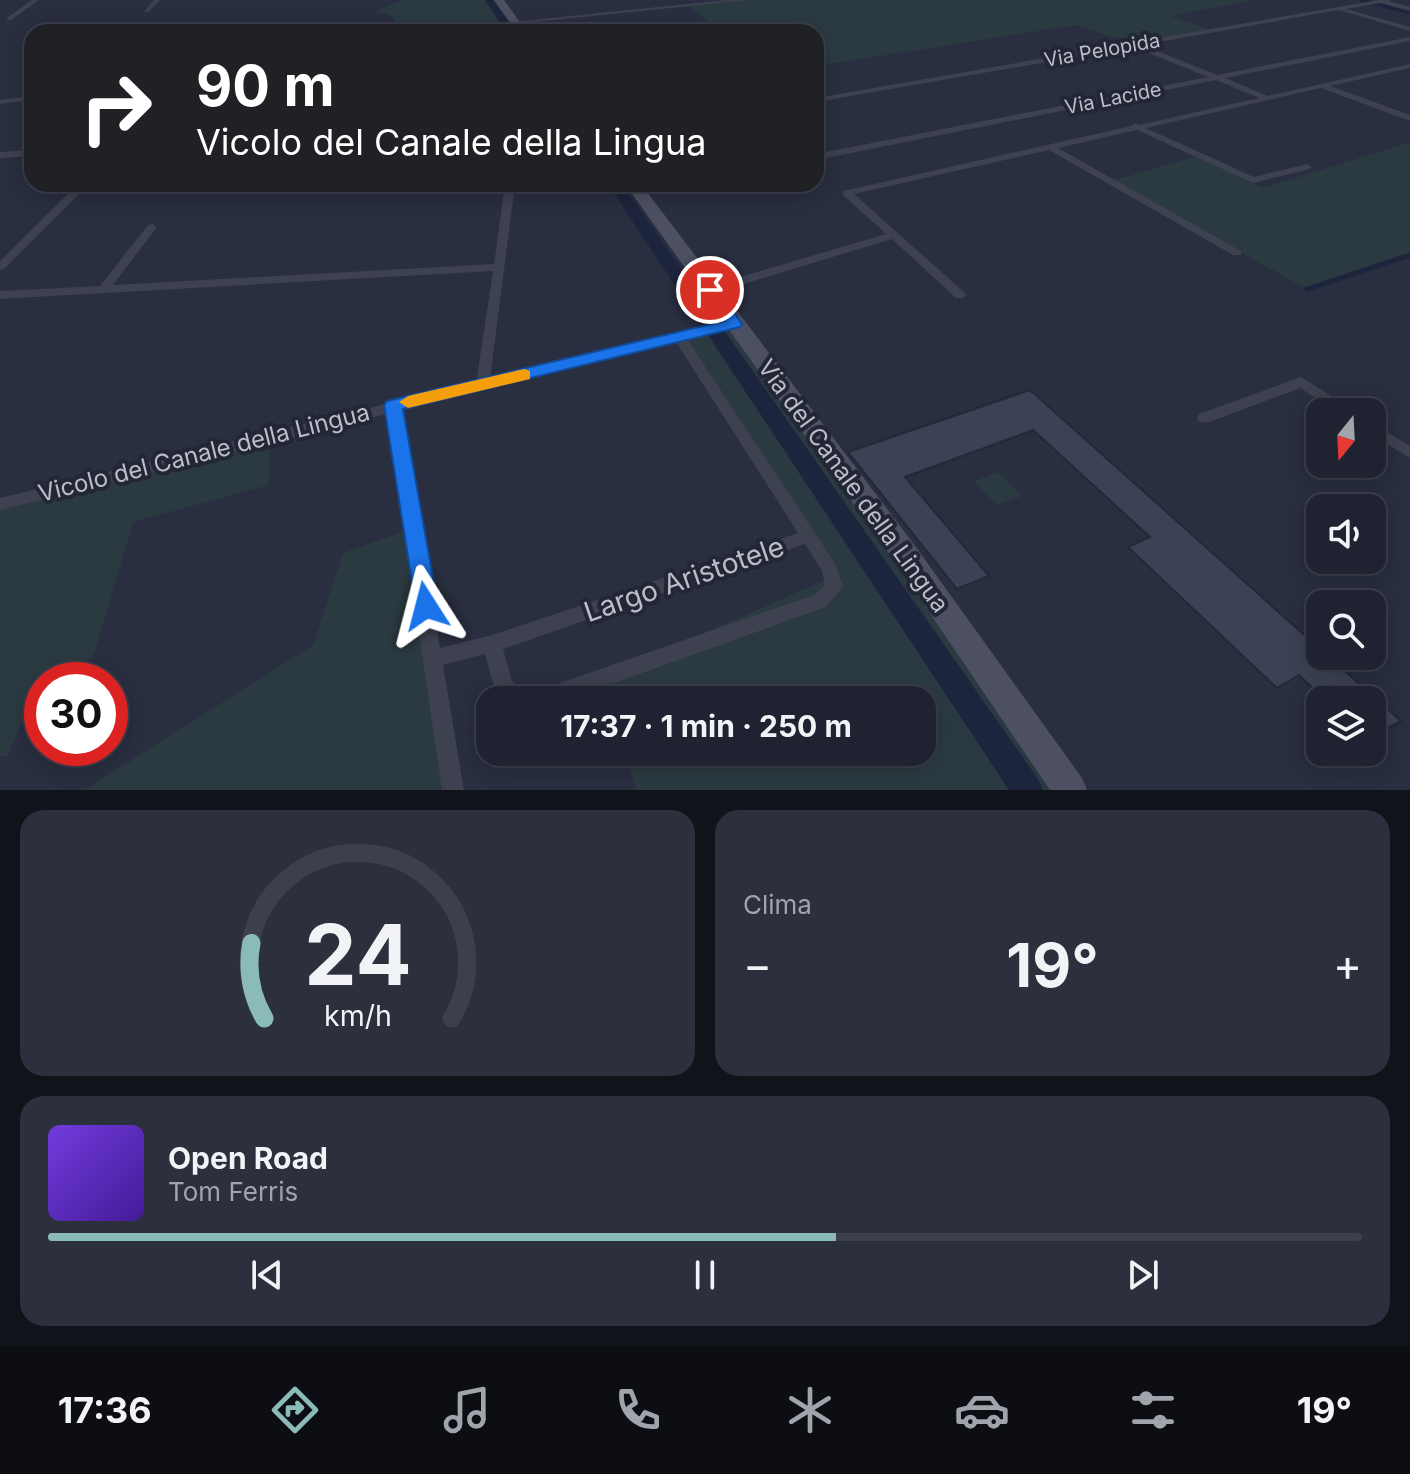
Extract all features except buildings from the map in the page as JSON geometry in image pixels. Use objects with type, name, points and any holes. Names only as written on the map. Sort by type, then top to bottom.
[{"type":"street","points":[[9,19],[36,0]]},
{"type":"street","points":[[146,11],[157,0]]},
{"type":"street","points":[[499,0],[516,24]]},
{"type":"street","points":[[558,24],[745,0]]},
{"type":"street","points":[[1384,1],[1410,9]]},
{"type":"street","name":"Via Pelopida","points":[[824,99],[1384,1]]},
{"type":"street","points":[[1338,9],[1410,29]]},
{"type":"street","name":"Via Lacide","points":[[824,155],[1410,39]]},
{"type":"street","points":[[1136,44],[1265,97]]},
{"type":"street","points":[[960,295],[848,198],[847,193],[1410,66]]},
{"type":"street","points":[[1321,86],[1410,118]]},
{"type":"street","points":[[0,102],[24,99]]},
{"type":"street","points":[[1135,126],[1253,180],[1307,167]]},
{"type":"street","points":[[1048,146],[1237,253]]},
{"type":"street","points":[[0,155],[24,154]]},
{"type":"street","points":[[0,267],[76,192]]},
{"type":"street","points":[[483,384],[509,192]]},
{"type":"street","name":"Via del Canale della Lingua","points":[[639,192],[710,290],[730,325],[903,551],[1070,790]]},
{"type":"street","points":[[104,289],[152,227]]},
{"type":"street","points":[[710,290],[892,236]]},
{"type":"street","points":[[0,295],[499,267]]},
{"type":"street","name":"Vicolo del Canale della Lingua","points":[[0,504],[393,405],[730,325]]},
{"type":"street","points":[[679,337],[809,536]]},
{"type":"street","points":[[1204,418],[1301,382],[1326,398]]},
{"type":"street","points":[[393,405],[453,790]]},
{"type":"street","points":[[1386,437],[1410,453]]},
{"type":"street","name":"Largo Aristotele","points":[[434,658],[492,644],[809,536],[834,581],[831,593],[825,598],[579,686]]},
{"type":"street","points":[[492,644],[504,686]]},
{"type":"shaded area","points":[[402,0],[495,0],[512,24],[397,24],[391,16],[376,11]]},
{"type":"shaded area","points":[[745,0],[1255,0],[1170,16],[1213,31],[1136,44],[1076,25],[824,65],[824,24],[710,24],[689,6]]},
{"type":"shaded area","points":[[1410,142],[1410,255],[1307,289],[1111,181],[1197,156],[1263,188]]},
{"type":"shaded area","points":[[734,324],[1071,790],[636,790],[629,766],[936,766],[936,686],[605,686],[602,678],[832,577],[679,337]]},
{"type":"shaded area","points":[[271,436],[269,485],[133,522],[93,658],[83,662],[24,662],[24,716],[8,756],[0,756],[0,504]]},
{"type":"shaded area","points":[[999,472],[1022,496],[996,505],[974,481]]},
{"type":"shaded area","points":[[413,528],[453,790],[84,790],[122,766],[128,766],[128,762],[313,645],[343,553]]},
{"type":"waterway","points":[[489,0],[506,24]]},
{"type":"waterway","points":[[1361,0],[1410,13]]},
{"type":"waterway","points":[[620,192],[1027,790]]},
{"type":"waterway","points":[[1307,289],[1410,255]]},
{"type":"slow traffic","points":[[408,402],[524,375]]},
{"type":"route","points":[[426,606],[393,405],[734,324],[710,290]]}]
